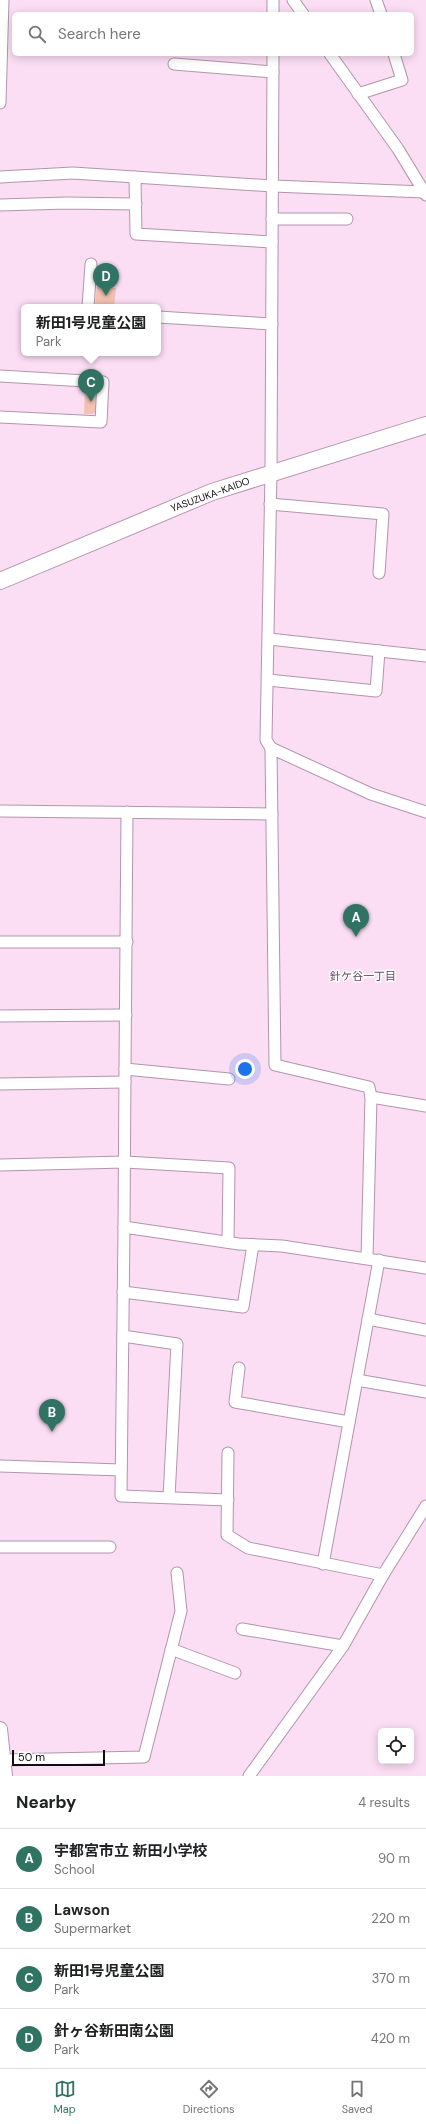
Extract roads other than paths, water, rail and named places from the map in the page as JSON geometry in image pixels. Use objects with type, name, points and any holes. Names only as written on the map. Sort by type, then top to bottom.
[{"type":"main road","name":"YASUZUKA-KAIDO","points":[[0,581],[171,508],[227,487],[271,472],[426,425]]},
{"type":"street","points":[[0,103],[3,0]]},
{"type":"street","points":[[273,0],[273,12]]},
{"type":"street","points":[[293,0],[302,12]]},
{"type":"street","points":[[376,0],[380,12]]},
{"type":"street","points":[[273,56],[271,472],[266,740],[272,748],[371,794],[426,812]]},
{"type":"street","points":[[331,56],[398,149],[425,194]]},
{"type":"street","points":[[358,94],[402,80],[395,56]]},
{"type":"street","points":[[174,64],[273,72]]},
{"type":"street","points":[[0,178],[73,173],[425,194]]},
{"type":"street","points":[[135,177],[136,234],[272,242]]},
{"type":"street","points":[[0,206],[67,203],[136,204]]},
{"type":"street","points":[[272,219],[347,219]]},
{"type":"street","points":[[88,304],[91,264]]},
{"type":"street","points":[[161,317],[272,324]]},
{"type":"street","points":[[0,376],[103,382],[101,422],[0,417]]},
{"type":"street","points":[[270,504],[384,514],[379,573]]},
{"type":"street","points":[[269,639],[426,656]]},
{"type":"street","points":[[268,680],[376,691],[379,651]]},
{"type":"street","points":[[272,748],[275,1065],[369,1087],[371,1097],[367,1258]]},
{"type":"street","points":[[0,811],[272,814]]},
{"type":"street","points":[[127,812],[121,1496],[228,1500]]},
{"type":"street","points":[[0,942],[127,942]]},
{"type":"street","points":[[0,1016],[126,1015]]},
{"type":"street","points":[[125,1069],[229,1079]]},
{"type":"street","points":[[0,1084],[125,1082]]},
{"type":"street","points":[[371,1097],[426,1106]]},
{"type":"street","points":[[0,1165],[125,1162],[229,1168],[228,1242]]},
{"type":"street","points":[[124,1227],[228,1242],[282,1246],[426,1268]]},
{"type":"street","points":[[123,1292],[242,1307],[253,1245]]},
{"type":"street","points":[[323,1564],[379,1260]]},
{"type":"street","points":[[368,1319],[426,1330]]},
{"type":"street","points":[[123,1336],[177,1344],[169,1497]]},
{"type":"street","points":[[239,1368],[235,1402],[349,1422]]},
{"type":"street","points":[[357,1380],[426,1392]]},
{"type":"street","points":[[228,1453],[227,1535],[248,1548],[383,1575]]},
{"type":"street","points":[[0,1466],[121,1470]]},
{"type":"street","points":[[249,1776],[343,1646],[383,1575],[426,1506]]},
{"type":"street","points":[[0,1547],[110,1547]]},
{"type":"street","points":[[3,1760],[144,1757],[181,1611],[176,1573]]},
{"type":"street","points":[[242,1630],[343,1646]]},
{"type":"street","points":[[171,1649],[235,1673]]},
{"type":"street","points":[[0,1729],[5,1776]]},
{"type":"place","name":"針ヶ谷新田南公園","points":[[106,296]]},
{"type":"place","name":"新田1号児童公園","points":[[91,402]]},
{"type":"place","name":"宇都宮市立 新田小学校","points":[[356,937]]},
{"type":"place","name":"Lawson","points":[[52,1432]]},
{"type":"district","name":"針ケ谷一丁目","points":[[363,976]]}]
